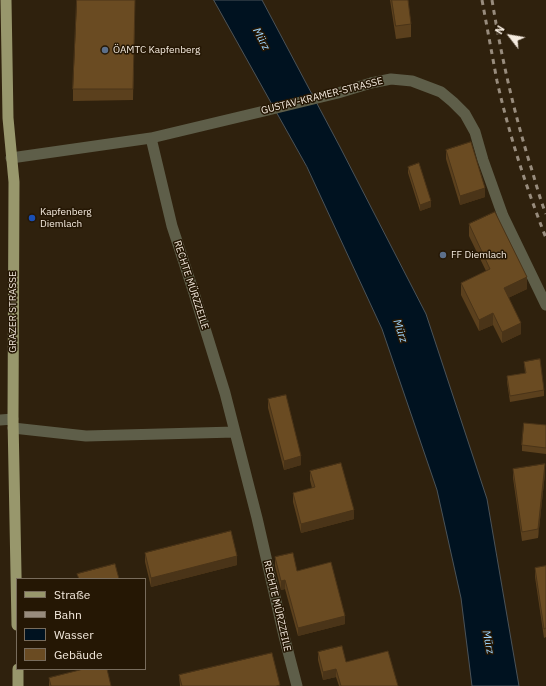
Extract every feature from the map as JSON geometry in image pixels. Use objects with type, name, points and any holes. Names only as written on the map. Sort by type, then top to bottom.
[{"type":"main road","name":"GRAZER STRASSE","points":[[6,0],[4,118],[11,158],[14,190],[13,424],[16,578]]},
{"type":"main road","points":[[18,670],[18,686]]},
{"type":"street","name":"GUSTAV-KRAMER-STRASSE","points":[[11,158],[151,138],[338,93],[370,83],[391,79],[412,81],[441,92],[454,102],[465,114],[475,132],[483,160],[503,216],[546,306]]},
{"type":"street","name":"RECHTE MÜRZZEILE","points":[[151,138],[172,226],[225,393],[257,518],[297,686]]},
{"type":"street","points":[[0,420],[13,424],[86,436],[235,432]]},
{"type":"water","name":"Mürz","points":[[214,0],[262,0],[426,314],[487,499],[519,686],[472,686],[461,598],[437,490],[382,329],[307,167]]},
{"type":"building","name":"ÖAMTC Kapfenberg","points":[[77,0],[135,0],[133,89],[73,89]]},
{"type":"building","points":[[392,0],[408,0],[411,24],[396,26]]},
{"type":"building","points":[[471,142],[485,188],[460,196],[446,150]]},
{"type":"building","points":[[419,163],[431,201],[420,205],[408,167]]},
{"type":"building","points":[[495,212],[527,277],[504,288],[521,323],[502,332],[493,313],[479,320],[461,283],[490,269],[469,224]]},
{"type":"building","points":[[540,359],[544,390],[510,396],[507,376],[526,373],[524,362]]},
{"type":"building","points":[[286,395],[301,456],[284,461],[268,399]]},
{"type":"building","points":[[524,423],[546,425],[546,448],[522,445]]},
{"type":"building","points":[[341,463],[354,510],[301,524],[293,493],[315,487],[310,471]]},
{"type":"building","points":[[545,464],[538,529],[522,532],[513,469]]},
{"type":"building","points":[[231,531],[237,556],[151,578],[145,553]]},
{"type":"building","points":[[293,553],[297,571],[331,562],[345,616],[298,628],[285,580],[281,581],[275,557]]},
{"type":"building","points":[[115,564],[119,578],[79,578],[77,574]]},
{"type":"building","points":[[546,566],[546,628],[544,629],[535,568]]},
{"type":"building","points":[[342,646],[346,662],[388,651],[398,686],[341,686],[336,669],[323,672],[318,652]]},
{"type":"building","points":[[272,653],[280,685],[182,686],[179,675]]},
{"type":"building","points":[[80,670],[107,670],[111,686],[51,686],[49,678]]},
{"type":"railway","points":[[482,0],[497,81],[507,121],[525,180],[546,238]]},
{"type":"railway","points":[[492,0],[503,61],[523,141],[546,214]]},
{"type":"place","name":"ÖAMTC Kapfenberg","points":[[105,50]]},
{"type":"place","name":"Kapfenberg Diemlach","points":[[32,218]]},
{"type":"place","name":"FF Diemlach","points":[[443,255]]}]
